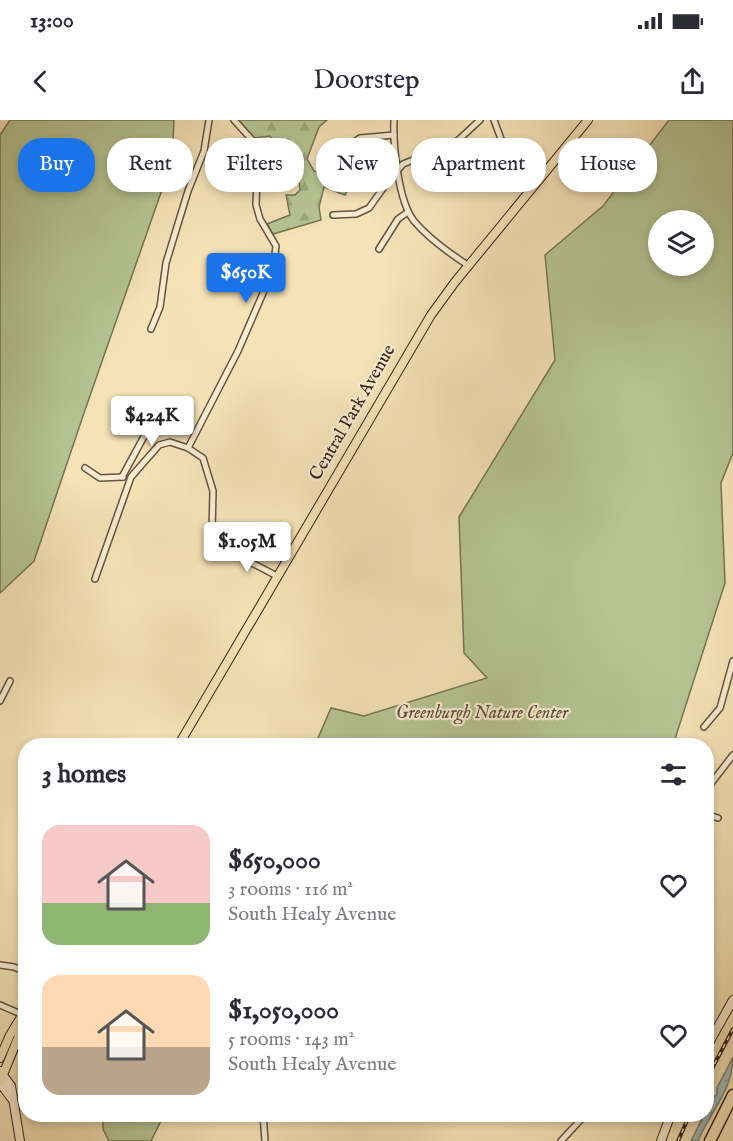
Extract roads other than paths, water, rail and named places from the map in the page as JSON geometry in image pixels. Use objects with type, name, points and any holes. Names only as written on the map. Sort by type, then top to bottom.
[{"type":"highway","points":[[710,1141],[733,1095]]},
{"type":"highway","points":[[717,1141],[733,1108]]},
{"type":"main road","name":"Central Park Avenue","points":[[546,172],[588,120]]},
{"type":"main road","name":"Central Park Avenue","points":[[182,738],[424,326],[469,266],[530,192]]},
{"type":"main road","points":[[0,1058],[18,1022]]},
{"type":"main road","points":[[1,1077],[18,1038]]},
{"type":"street","points":[[151,329],[160,307],[166,263],[188,190],[204,151],[209,120]]},
{"type":"street","points":[[188,448],[238,351],[270,279],[276,254],[275,243],[256,210],[258,149],[234,120]]},
{"type":"street","points":[[394,120],[394,138]]},
{"type":"street","points":[[399,169],[406,163],[454,144],[480,120]]},
{"type":"street","points":[[494,120],[501,138]]},
{"type":"street","points":[[360,138],[394,135]]},
{"type":"street","points":[[399,178],[408,212],[414,220],[431,238],[469,266]]},
{"type":"street","points":[[333,214],[356,214],[369,208],[381,192]]},
{"type":"street","points":[[379,249],[398,219],[408,212]]},
{"type":"street","points":[[122,477],[160,407]]},
{"type":"street","points":[[95,579],[131,477],[161,444],[170,442],[188,448],[203,458],[212,487],[212,532],[215,541],[223,548],[277,576]]},
{"type":"street","points":[[85,468],[100,478],[131,477]]},
{"type":"street","points":[[704,727],[720,708],[733,662]]},
{"type":"street","points":[[0,701],[10,681]]},
{"type":"street","points":[[714,780],[733,755]]},
{"type":"street","points":[[714,817],[718,818]]},
{"type":"street","points":[[0,965],[18,969]]},
{"type":"street","points":[[714,1034],[733,1000]]},
{"type":"street","points":[[0,1005],[18,1010]]},
{"type":"street","points":[[1,1077],[11,1086],[20,1141]]},
{"type":"street","points":[[264,1122],[265,1141]]},
{"type":"street","points":[[561,1141],[579,1122]]},
{"type":"street","points":[[661,1141],[668,1122]]},
{"type":"water","points":[[733,1057],[729,1080],[714,1110],[714,1096],[717,1095],[717,1088]]},
{"type":"water","points":[[700,1122],[707,1122],[698,1141],[691,1141]]},
{"type":"railway","points":[[714,1065],[733,1029]]},
{"type":"railway","points":[[678,1141],[686,1122]]},
{"type":"park label","name":"Greenburgh Nature Center","points":[[482,713]]}]
